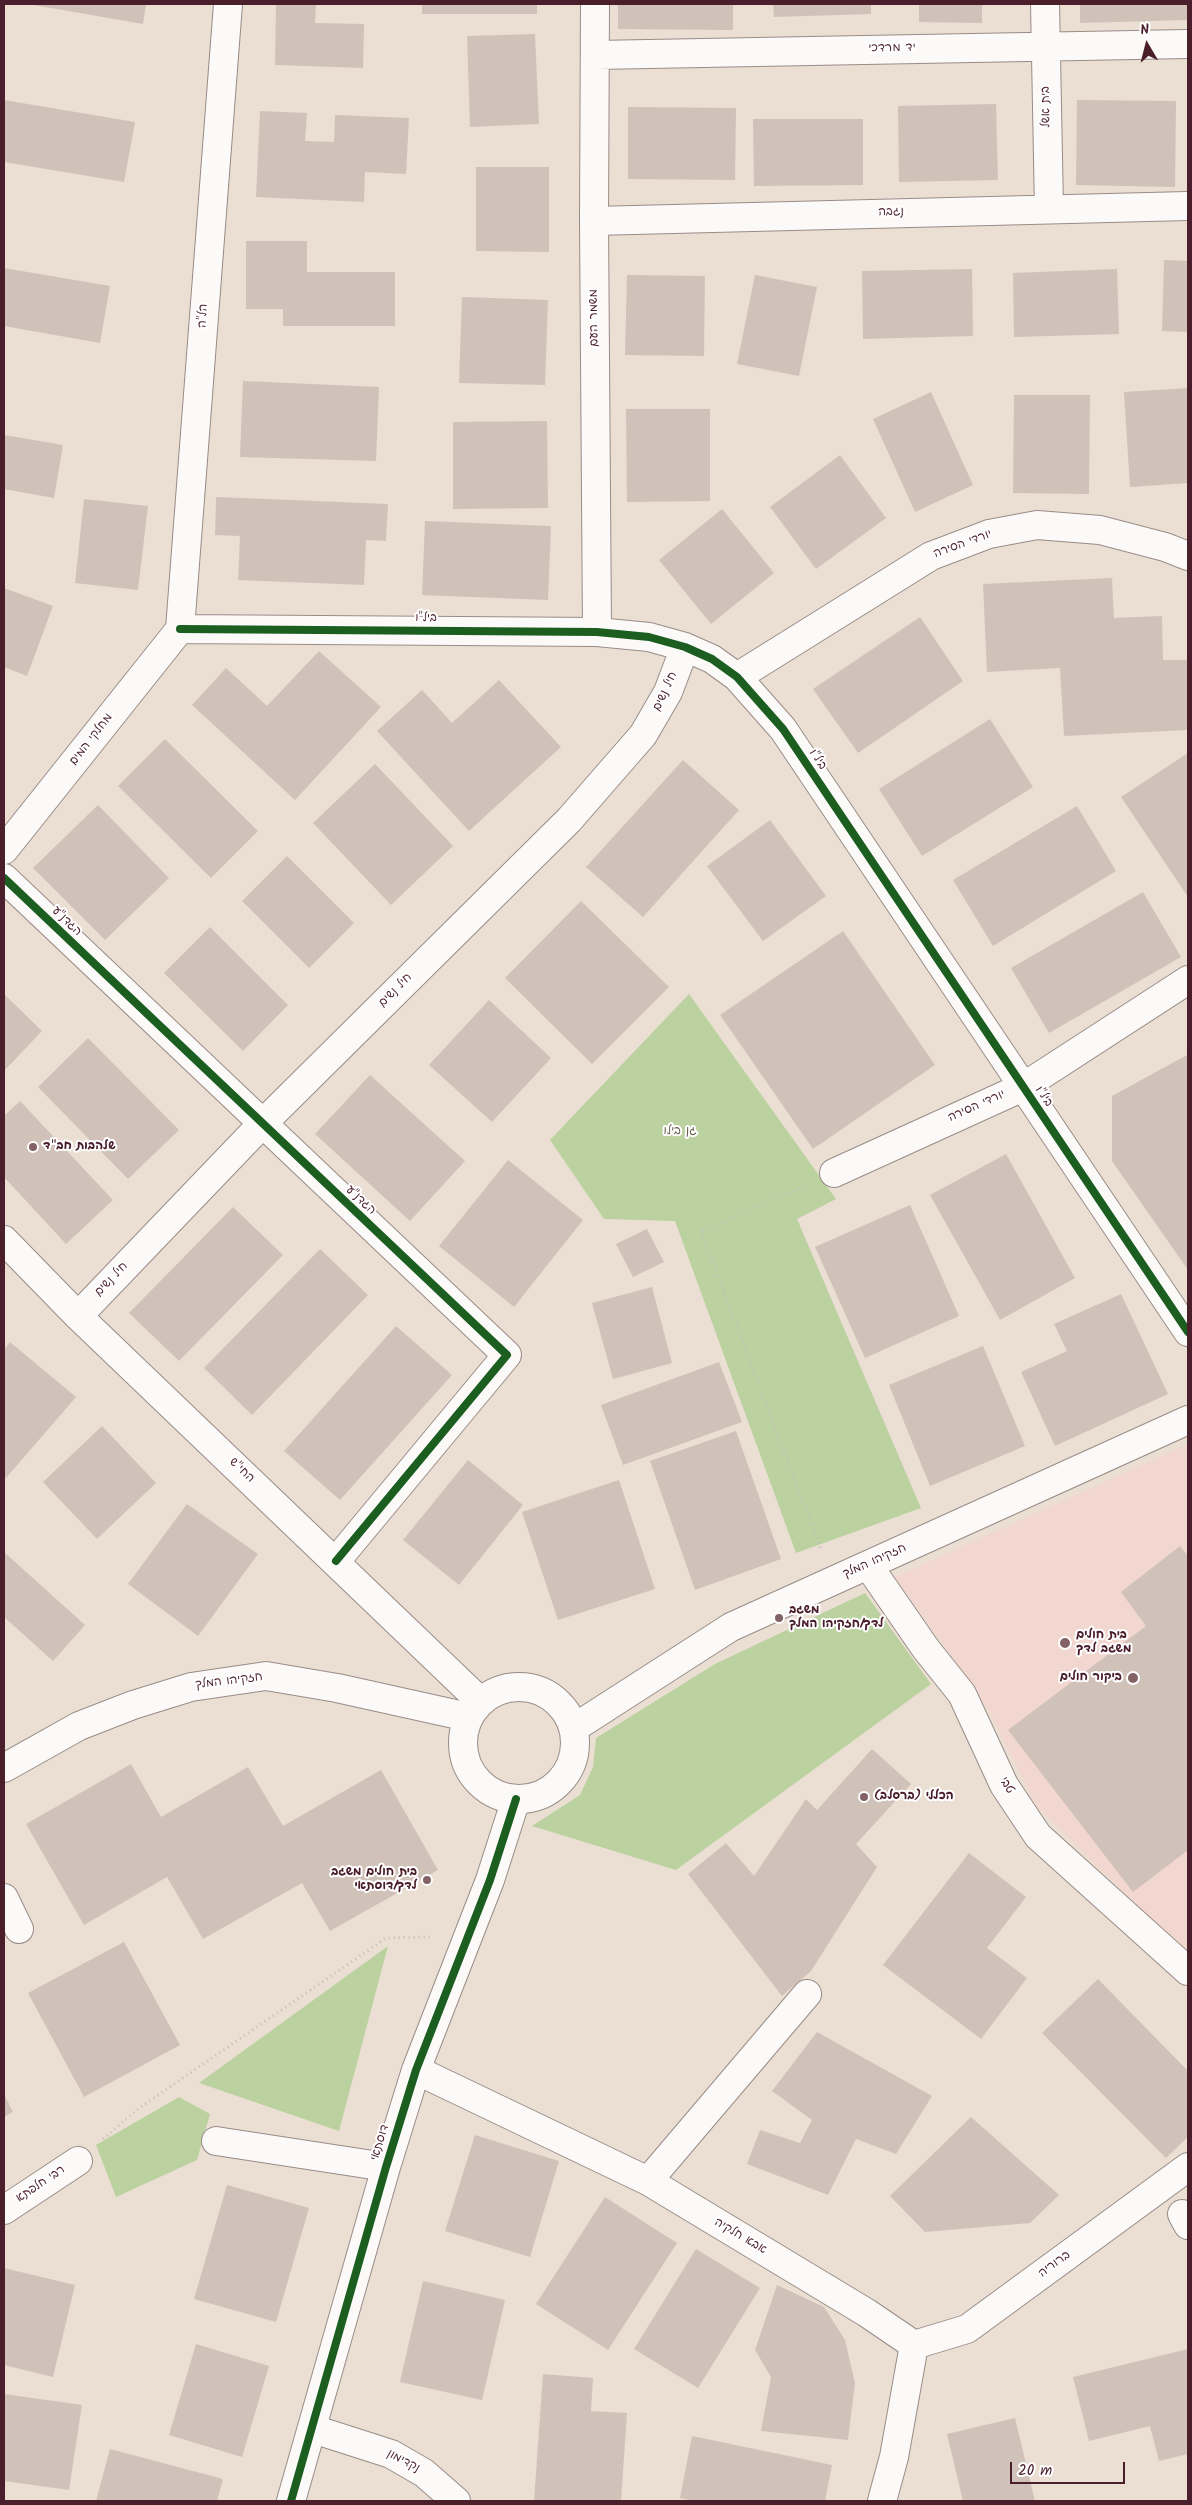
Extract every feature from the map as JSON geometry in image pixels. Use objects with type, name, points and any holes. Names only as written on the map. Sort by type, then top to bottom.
[{"type":"street","name":"הל\"ה","points":[[180,629],[228,4]]},
{"type":"street","name":"משמר העם","points":[[595,4],[594,221],[597,632]]},
{"type":"street","name":"בית אשל","points":[[1045,4],[1049,209]]},
{"type":"street","name":"יד מרדכי","points":[[595,55],[1188,44]]},
{"type":"street","name":"נגבה","points":[[594,221],[1188,206]]},
{"type":"street","name":"יורדי הסירה","points":[[737,676],[931,556],[989,534],[1038,525],[1100,530],[1164,547],[1188,556]]},
{"type":"street","name":"ביל\"ו","points":[[180,629],[597,632],[648,637],[685,647],[712,659],[737,676],[783,729],[1188,1332]]},
{"type":"street","name":"מחלקי המים","points":[[4,850],[180,629]]},
{"type":"street","name":"חיל נשים","points":[[78,1316],[262,1124],[570,820],[644,735],[668,692],[685,647]]},
{"type":"street","name":"הגדנ\"ע","points":[[4,878],[507,1355],[336,1561]]},
{"type":"street","name":"יורדי הסירה","points":[[834,1173],[1023,1087],[1188,980]]},
{"type":"street","name":"החי\"ש","points":[[4,1240],[78,1316],[336,1561],[439,1663],[474,1709]]},
{"type":"street","name":"חזקיהו המלך","points":[[574,1728],[731,1627],[1188,1420]]},
{"type":"street","name":"טבי","points":[[868,1565],[926,1649],[962,1694],[1004,1785],[1038,1836],[1188,1971]]},
{"type":"street","points":[[413,1704],[427,1700],[435,1691],[441,1673],[439,1663]]},
{"type":"street","name":"חזקיהו המלך","points":[[4,1768],[79,1726],[133,1705],[191,1687],[266,1676],[413,1704],[474,1709]]},
{"type":"street","points":[[513,1686],[532,1688],[550,1696],[565,1710],[574,1728],[575,1747],[570,1766],[553,1788],[535,1797],[516,1799],[496,1795],[480,1784],[468,1769],[463,1755],[462,1736],[474,1709],[494,1692],[513,1686]]},
{"type":"street","name":"דוסתאי","points":[[291,2501],[386,2167],[416,2070],[490,1880],[516,1799]]},
{"type":"street","points":[[4,1898],[19,1929]]},
{"type":"street","points":[[648,2181],[807,1994]]},
{"type":"street","name":"אבא חלקיה","points":[[416,2070],[648,2181],[867,2313],[914,2345]]},
{"type":"street","points":[[216,2141],[386,2167]]},
{"type":"street","name":"רבי חלפתא","points":[[4,2210],[78,2161]]},
{"type":"street","name":"ברוריה","points":[[914,2345],[967,2329],[1188,2167]]},
{"type":"street","points":[[882,2501],[894,2457],[914,2345]]},
{"type":"street","name":"נקדימון","points":[[313,2429],[391,2454],[424,2473],[456,2501]]},
{"type":"path","points":[[832,1581],[700,1231],[834,1173]]},
{"type":"path","points":[[78,2161],[138,2109],[386,1938],[468,1936]]},
{"type":"shaded area","name":"בית חולים משגב לדך","points":[[1188,1444],[1188,1955],[1037,1807],[988,1709],[895,1577]]},
{"type":"green space","name":"גן בילו","points":[[689,994],[836,1199],[797,1219],[921,1508],[796,1553],[675,1221],[604,1219],[550,1140]]},
{"type":"green space","points":[[865,1593],[931,1684],[676,1870],[532,1826],[580,1795],[593,1767],[596,1738],[715,1664]]},
{"type":"green space","points":[[388,1946],[339,2131],[199,2083]]},
{"type":"green space","points":[[179,2097],[210,2114],[197,2160],[116,2197],[96,2145]]},
{"type":"building","points":[[28,4],[146,4],[143,24]]},
{"type":"building","points":[[276,4],[316,4],[315,23],[364,24],[363,68],[275,65]]},
{"type":"building","points":[[422,4],[537,4],[537,14],[422,14]]},
{"type":"building","points":[[618,4],[733,4],[733,30],[618,29]]},
{"type":"building","points":[[773,4],[871,4],[871,14],[774,17]]},
{"type":"building","points":[[919,4],[982,4],[982,23],[919,22]]},
{"type":"building","points":[[1080,4],[1187,4],[1187,20],[1080,23]]},
{"type":"building","points":[[535,34],[539,124],[470,127],[467,36]]},
{"type":"building","points":[[4,100],[135,122],[124,182],[4,162]]},
{"type":"building","points":[[1077,100],[1176,101],[1175,187],[1076,185]]},
{"type":"building","points":[[996,104],[998,180],[899,182],[898,106]]},
{"type":"building","points":[[628,107],[736,108],[735,180],[628,179]]},
{"type":"building","points":[[260,111],[307,113],[305,141],[334,142],[335,115],[409,118],[406,174],[365,172],[364,202],[256,197]]},
{"type":"building","points":[[753,119],[863,119],[863,185],[754,186]]},
{"type":"building","points":[[476,167],[549,167],[549,252],[476,251]]},
{"type":"building","points":[[246,241],[307,241],[307,272],[395,272],[395,326],[283,326],[283,309],[246,309]]},
{"type":"building","points":[[1164,260],[1188,261],[1188,332],[1162,331]]},
{"type":"building","points":[[4,268],[110,286],[100,343],[4,326]]},
{"type":"building","points":[[972,269],[973,336],[863,339],[862,271]]},
{"type":"building","points":[[1117,269],[1119,334],[1014,337],[1013,273]]},
{"type":"building","points":[[627,275],[705,276],[704,356],[625,355]]},
{"type":"building","points":[[755,275],[817,287],[799,376],[737,364]]},
{"type":"building","points":[[462,297],[548,300],[545,385],[459,383]]},
{"type":"building","points":[[243,381],[379,387],[376,461],[240,457]]},
{"type":"building","points":[[1188,388],[1188,483],[1130,487],[1124,392]]},
{"type":"building","points":[[931,392],[973,485],[915,512],[873,419]]},
{"type":"building","points":[[1014,395],[1090,395],[1089,494],[1013,493]]},
{"type":"building","points":[[626,409],[710,409],[710,501],[627,502]]},
{"type":"building","points":[[547,421],[548,508],[453,509],[453,422]]},
{"type":"building","points":[[4,435],[63,445],[54,498],[4,489]]},
{"type":"building","points":[[840,455],[886,518],[816,569],[770,507]]},
{"type":"building","points":[[216,497],[388,504],[386,541],[366,540],[364,585],[238,580],[240,536],[215,535]]},
{"type":"building","points":[[84,499],[148,506],[138,590],[75,583]]},
{"type":"building","points":[[722,509],[774,573],[711,624],[659,560]]},
{"type":"building","points":[[425,521],[551,526],[548,600],[422,595]]},
{"type":"building","points":[[1112,578],[1114,618],[1162,616],[1163,660],[1188,660],[1188,730],[1064,736],[1060,668],[987,672],[983,584]]},
{"type":"building","points":[[4,588],[53,606],[27,676],[4,667]]},
{"type":"building","points":[[920,617],[963,681],[858,753],[813,689]]},
{"type":"building","points":[[319,651],[381,707],[295,800],[192,705],[226,668],[267,706]]},
{"type":"building","points":[[499,680],[561,747],[469,831],[377,731],[422,690],[452,723]]},
{"type":"building","points":[[990,719],[1033,787],[922,856],[879,789]]},
{"type":"building","points":[[165,739],[258,831],[211,878],[118,786]]},
{"type":"building","points":[[1188,753],[1188,897],[1121,797]]},
{"type":"building","points":[[683,760],[739,810],[643,917],[586,867]]},
{"type":"building","points":[[375,764],[453,846],[391,905],[313,823]]},
{"type":"building","points":[[98,805],[169,878],[105,940],[33,868]]},
{"type":"building","points":[[1077,806],[1116,871],[993,946],[953,880]]},
{"type":"building","points":[[770,820],[826,896],[763,941],[707,866]]},
{"type":"building","points":[[287,856],[354,923],[309,968],[242,901]]},
{"type":"building","points":[[1143,892],[1181,957],[1049,1033],[1011,968]]},
{"type":"building","points":[[581,901],[669,987],[592,1064],[505,978]]},
{"type":"building","points":[[210,927],[288,1005],[243,1051],[164,973]]},
{"type":"building","points":[[843,931],[935,1065],[813,1149],[720,1015]]},
{"type":"building","points":[[4,994],[42,1031],[4,1071]]},
{"type":"building","points":[[489,1000],[551,1058],[492,1122],[429,1065]]},
{"type":"building","points":[[88,1038],[179,1130],[128,1179],[38,1087]]},
{"type":"building","points":[[1187,1055],[1188,1270],[1112,1161],[1112,1096]]},
{"type":"building","points":[[370,1075],[465,1161],[410,1221],[315,1134]]},
{"type":"building","name":"שלהבות חב\"ד","points":[[20,1101],[113,1200],[66,1244],[4,1177],[4,1116]]},
{"type":"building","points":[[1006,1154],[1075,1278],[1000,1320],[930,1195]]},
{"type":"building","points":[[508,1160],[583,1220],[514,1307],[439,1246]]},
{"type":"building","points":[[910,1205],[959,1316],[865,1358],[815,1247]]},
{"type":"building","points":[[233,1207],[283,1255],[179,1361],[129,1313]]},
{"type":"building","points":[[647,1229],[664,1262],[633,1277],[616,1244]]},
{"type":"building","points":[[320,1249],[368,1295],[252,1415],[204,1368]]},
{"type":"building","points":[[652,1287],[672,1363],[613,1379],[592,1303]]},
{"type":"building","points":[[1121,1294],[1168,1394],[1055,1446],[1021,1372],[1067,1351],[1054,1324]]},
{"type":"building","points":[[396,1326],[452,1375],[340,1500],[284,1451]]},
{"type":"building","points":[[10,1342],[76,1397],[6,1478],[4,1476],[4,1350]]},
{"type":"building","points":[[983,1346],[1025,1446],[930,1486],[889,1385]]},
{"type":"building","points":[[719,1362],[742,1422],[623,1465],[601,1405]]},
{"type":"building","points":[[102,1426],[156,1483],[97,1539],[43,1482]]},
{"type":"building","points":[[736,1431],[781,1559],[695,1590],[650,1461]]},
{"type":"building","points":[[468,1460],[523,1505],[459,1585],[403,1540]]},
{"type":"building","points":[[619,1480],[655,1589],[558,1620],[522,1512]]},
{"type":"building","points":[[187,1504],[258,1554],[198,1636],[128,1584]]},
{"type":"building","name":"ביקור חולים","points":[[1180,1546],[1188,1556],[1188,1850],[1133,1892],[1008,1730],[1146,1626],[1121,1592]]},
{"type":"building","points":[[4,1552],[85,1625],[53,1661],[4,1617]]},
{"type":"building","points":[[872,1749],[911,1784],[856,1844],[877,1867],[811,1971],[782,1996],[688,1874],[726,1843],[754,1876],[806,1799],[817,1810]]},
{"type":"building","points":[[131,1764],[161,1817],[248,1767],[283,1826],[381,1770],[438,1870],[330,1931],[302,1883],[203,1939],[167,1877],[84,1925],[26,1824]]},
{"type":"building","points":[[969,1853],[1026,1897],[987,1948],[1027,1978],[981,2039],[883,1965]]},
{"type":"building","points":[[124,1942],[180,2045],[84,2097],[28,1993]]},
{"type":"building","points":[[1098,1979],[1188,2071],[1188,2137],[1166,2158],[1042,2033]]},
{"type":"building","points":[[817,2032],[932,2096],[896,2154],[856,2139],[828,2195],[747,2164],[760,2130],[800,2143],[812,2120],[772,2091]]},
{"type":"building","points":[[4,2094],[13,2112],[4,2117]]},
{"type":"building","points":[[971,2117],[1059,2195],[1030,2223],[925,2232],[890,2196]]},
{"type":"building","points":[[475,2135],[559,2161],[530,2257],[445,2231]]},
{"type":"building","points":[[227,2185],[309,2208],[276,2322],[194,2299]]},
{"type":"building","points":[[605,2197],[677,2243],[608,2350],[536,2304]]},
{"type":"building","points":[[696,2249],[760,2288],[698,2388],[634,2349]]},
{"type":"building","points":[[4,2268],[75,2285],[53,2377],[4,2365]]},
{"type":"building","points":[[423,2281],[505,2300],[482,2400],[400,2382]]},
{"type":"building","points":[[777,2285],[824,2307],[845,2340],[855,2383],[848,2440],[761,2431],[771,2377],[755,2350]]},
{"type":"building","points":[[196,2344],[269,2366],[242,2457],[169,2435]]},
{"type":"building","points":[[1188,2349],[1188,2454],[1159,2461],[1150,2426],[1089,2441],[1073,2377]]},
{"type":"building","points":[[543,2374],[593,2378],[591,2411],[627,2413],[621,2501],[534,2501]]},
{"type":"building","points":[[4,2394],[82,2405],[69,2490],[4,2481]]},
{"type":"building","points":[[1015,2418],[1035,2501],[963,2501],[947,2434]]},
{"type":"building","points":[[692,2436],[832,2465],[825,2501],[694,2501],[680,2498]]},
{"type":"building","points":[[110,2449],[223,2479],[217,2501],[96,2501]]},
{"type":"cycle path","points":[[180,629],[597,632],[649,637],[685,647],[712,659],[737,677],[783,729],[1188,1332]]},
{"type":"cycle path","points":[[4,878],[507,1355],[336,1561]]},
{"type":"cycle path","points":[[291,2501],[386,2167],[416,2070],[490,1880],[516,1799]]},
{"type":"place","name":"שלהבות חב\"ד","points":[[33,1147]]},
{"type":"place","name":"משגב לדך/חזקיהו המלך","points":[[779,1618]]},
{"type":"place","name":"בית חולים משגב לדך","points":[[1065,1643]]},
{"type":"place","name":"ביקור חולים","points":[[1133,1678]]},
{"type":"place","name":"הכללי (ברסלב)","points":[[864,1797]]},
{"type":"place","name":"בית חולים משגב לדך/דוסתאי","points":[[427,1880]]}]
